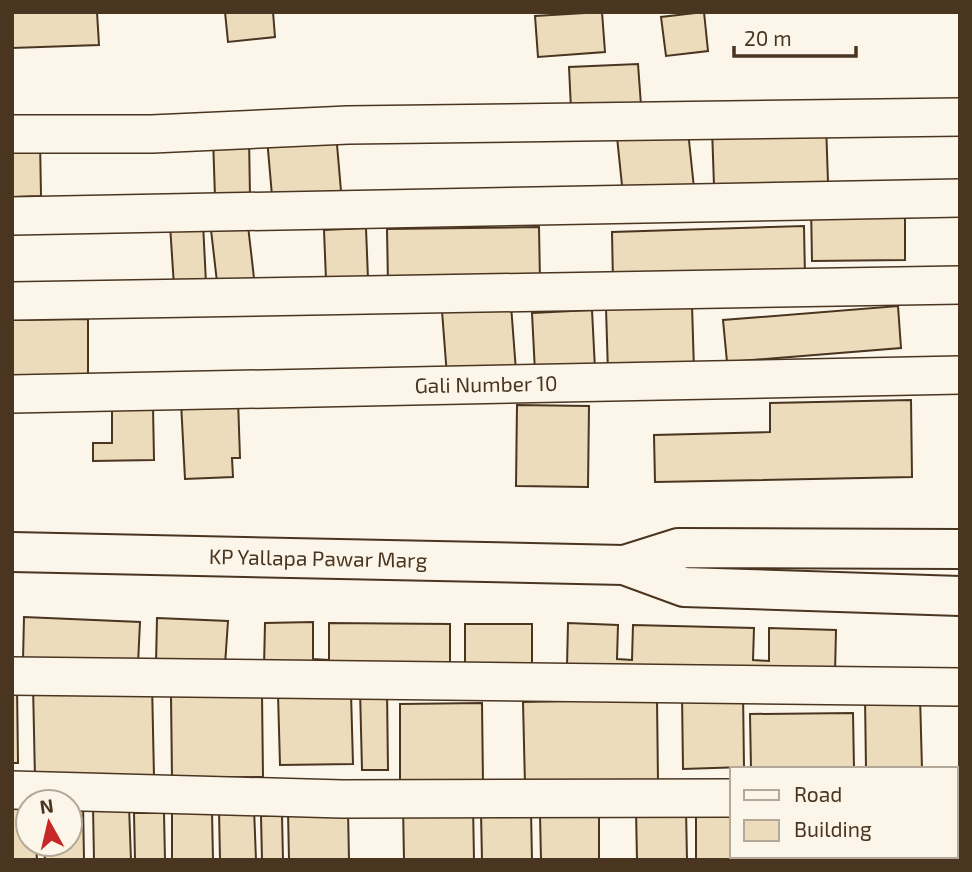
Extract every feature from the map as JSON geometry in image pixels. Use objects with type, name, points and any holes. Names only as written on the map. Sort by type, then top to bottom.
[{"type":"street","points":[[12,134],[152,134],[348,125],[960,117]]},
{"type":"street","points":[[12,216],[960,198]]},
{"type":"street","points":[[12,302],[960,285]]},
{"type":"street","name":"Gali Number 10","points":[[12,394],[960,375]]},
{"type":"street","name":"KP Yallapa Pawar Marg","points":[[12,552],[624,565],[678,548],[960,549]]},
{"type":"street","name":"KP Yallapa Pawar Marg","points":[[624,565],[684,587],[960,596]]},
{"type":"street","points":[[12,676],[960,687]]},
{"type":"street","points":[[12,790],[342,799],[730,797]]},
{"type":"building","points":[[12,12],[97,12],[99,45],[12,48]]},
{"type":"building","points":[[225,12],[273,12],[275,37],[228,42]]},
{"type":"building","points":[[602,12],[605,52],[538,57],[535,16]]},
{"type":"building","points":[[704,12],[708,51],[666,56],[661,17]]},
{"type":"building","points":[[638,64],[641,105],[571,109],[569,67]]},
{"type":"building","points":[[826,124],[828,182],[714,186],[712,128]]},
{"type":"building","points":[[688,131],[694,188],[623,195],[617,137]]},
{"type":"building","points":[[336,133],[341,191],[272,196],[267,138]]},
{"type":"building","points":[[249,137],[250,197],[215,197],[213,138]]},
{"type":"building","points":[[12,140],[40,140],[41,196],[12,197]]},
{"type":"building","points":[[811,205],[905,205],[905,260],[812,261]]},
{"type":"building","points":[[247,217],[254,278],[217,282],[210,221]]},
{"type":"building","points":[[203,223],[206,283],[174,286],[170,225]]},
{"type":"building","points":[[804,226],[805,277],[613,283],[612,232]]},
{"type":"building","points":[[539,227],[540,282],[388,284],[387,229]]},
{"type":"building","points":[[366,228],[368,279],[326,280],[324,230]]},
{"type":"building","points":[[511,305],[516,371],[447,376],[442,311]]},
{"type":"building","points":[[692,305],[694,370],[608,373],[606,308]]},
{"type":"building","points":[[898,306],[901,348],[727,362],[723,320]]},
{"type":"building","points":[[592,310],[595,369],[535,372],[532,313]]},
{"type":"building","points":[[88,319],[88,375],[12,377],[12,320]]},
{"type":"building","points":[[238,400],[240,458],[232,458],[233,477],[185,479],[181,402]]},
{"type":"building","points":[[911,400],[912,477],[655,482],[654,435],[770,432],[770,403]]},
{"type":"building","points":[[517,405],[589,406],[588,487],[516,486]]},
{"type":"building","points":[[153,406],[154,460],[93,461],[93,443],[112,443],[112,407]]},
{"type":"building","points":[[24,617],[140,622],[138,664],[23,660]]},
{"type":"building","points":[[157,618],[228,621],[225,665],[156,663]]},
{"type":"building","points":[[313,622],[313,659],[329,660],[329,623],[450,624],[450,663],[465,663],[465,624],[532,624],[532,669],[264,667],[265,623]]},
{"type":"building","points":[[568,623],[618,625],[617,659],[632,660],[633,625],[754,628],[753,660],[769,661],[769,628],[836,630],[835,673],[567,666]]},
{"type":"building","points":[[152,683],[154,777],[35,779],[33,685]]},
{"type":"building","points":[[12,685],[17,685],[18,763],[12,763]]},
{"type":"building","points":[[360,689],[387,689],[388,770],[362,770]]},
{"type":"building","points":[[743,691],[744,767],[683,769],[682,693]]},
{"type":"building","points":[[351,693],[353,764],[280,765],[278,694]]},
{"type":"building","points":[[262,694],[263,777],[172,778],[171,696]]},
{"type":"building","points":[[920,696],[922,767],[866,767],[865,697]]},
{"type":"building","points":[[657,699],[658,782],[525,785],[523,702]]},
{"type":"building","points":[[482,703],[483,783],[400,784],[400,704]]},
{"type":"building","points":[[853,713],[854,767],[751,767],[750,714]]},
{"type":"building","points":[[12,799],[14,858],[37,860],[12,860]]},
{"type":"building","points":[[696,801],[730,801],[730,858],[755,860],[696,860]]},
{"type":"building","points":[[473,804],[474,860],[404,860],[403,806]]},
{"type":"building","points":[[129,806],[131,860],[94,860],[93,807]]},
{"type":"building","points":[[254,808],[256,860],[220,860],[219,809]]},
{"type":"building","points":[[686,809],[687,860],[637,860],[636,810]]},
{"type":"building","points":[[348,810],[349,860],[289,860],[288,811]]},
{"type":"building","points":[[531,811],[532,860],[482,860],[481,812]]},
{"type":"building","points":[[172,812],[212,812],[213,860],[172,860]]},
{"type":"building","points":[[599,812],[599,860],[541,860],[540,814]]},
{"type":"building","points":[[134,813],[164,813],[165,860],[135,860]]},
{"type":"building","points":[[282,815],[283,860],[262,860],[261,816]]},
{"type":"building","points":[[45,858],[84,858],[84,860]]},
{"type":"building","points":[[766,858],[811,858],[811,860]]}]
